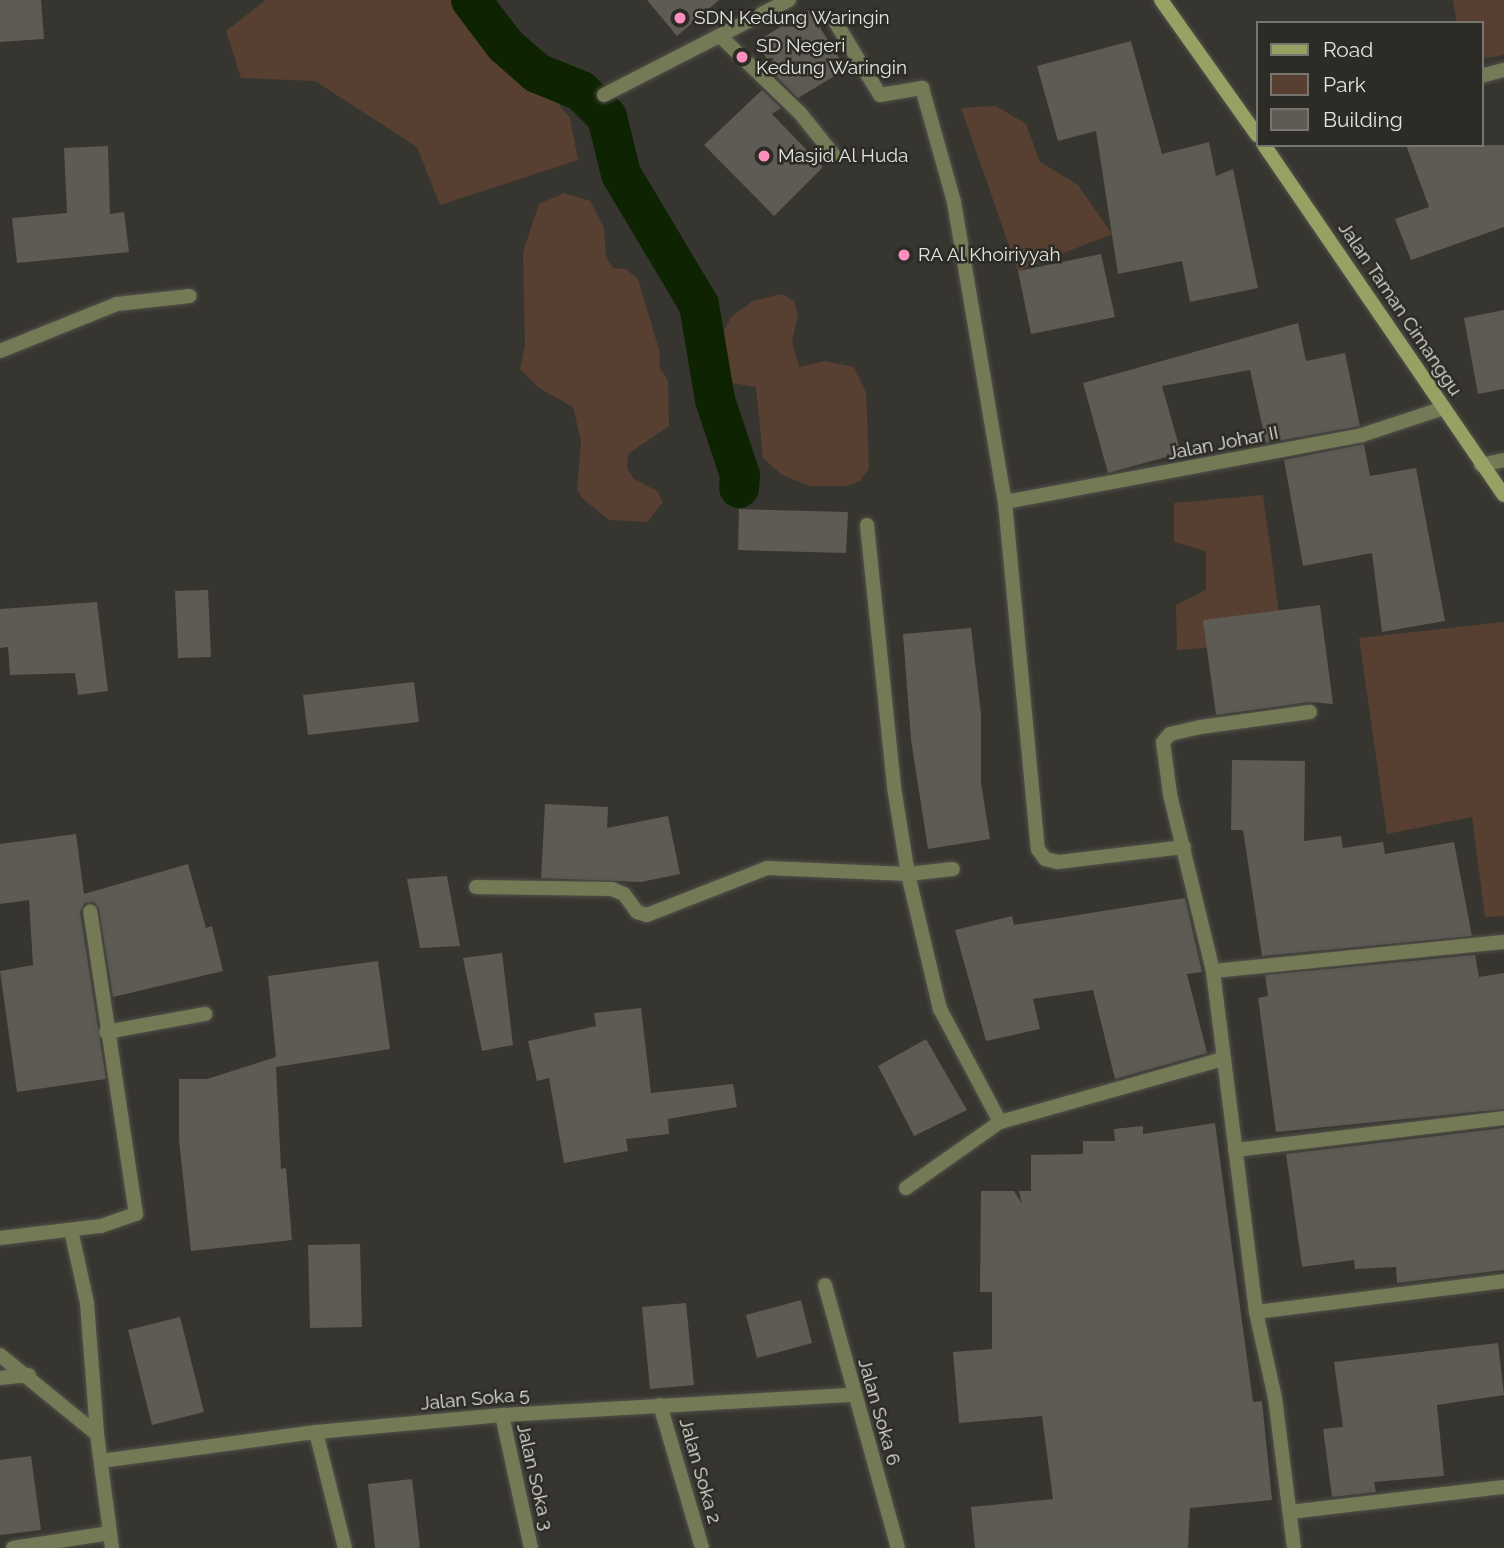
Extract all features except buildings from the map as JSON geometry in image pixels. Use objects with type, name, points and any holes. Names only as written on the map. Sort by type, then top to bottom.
[{"type":"street","points":[[604,95],[789,0]]},
{"type":"street","points":[[1161,0],[1256,134]]},
{"type":"street","points":[[836,23],[880,95],[922,88],[954,202],[994,460],[1004,502],[1038,849],[1045,859],[1058,862],[1184,847]]},
{"type":"street","points":[[720,36],[800,113],[832,154]]},
{"type":"street","points":[[1483,75],[1504,70]]},
{"type":"street","name":"Jalan Taman Cimanggu","points":[[1265,147],[1504,495]]},
{"type":"street","points":[[0,351],[117,304],[190,296]]},
{"type":"street","name":"Jalan Johar II","points":[[1004,502],[1362,435],[1444,408]]},
{"type":"street","points":[[1481,465],[1504,460]]},
{"type":"street","points":[[867,525],[894,787],[908,874],[940,1009],[1000,1122]]},
{"type":"street","points":[[1294,1548],[1275,1398],[1256,1312],[1213,971],[1163,758],[1163,742],[1170,734],[1310,712]]},
{"type":"street","points":[[476,887],[612,889],[624,894],[637,912],[647,915],[767,868],[908,874],[953,869]]},
{"type":"street","points":[[0,1238],[101,1226],[136,1214],[106,1032],[90,911]]},
{"type":"street","points":[[1213,971],[1504,942]]},
{"type":"street","points":[[106,1032],[205,1014]]},
{"type":"street","points":[[906,1188],[1000,1122],[1222,1059]]},
{"type":"street","points":[[1235,1150],[1504,1118]]},
{"type":"street","points":[[13,1548],[111,1541],[97,1434],[87,1303],[71,1230]]},
{"type":"street","points":[[1256,1312],[1504,1281]]},
{"type":"street","name":"Jalan Soka 6","points":[[825,1285],[898,1548]]},
{"type":"street","points":[[0,1355],[29,1375],[97,1434]]},
{"type":"street","points":[[0,1378],[29,1375]]},
{"type":"street","name":"Jalan Soka 5","points":[[101,1461],[316,1432],[502,1415],[854,1395]]},
{"type":"street","name":"Jalan Soka 2","points":[[660,1405],[702,1548]]},
{"type":"street","name":"Jalan Soka 3","points":[[502,1415],[531,1548]]},
{"type":"street","points":[[316,1432],[345,1548]]},
{"type":"street","points":[[1290,1512],[1504,1487]]},
{"type":"green space","points":[[266,0],[474,0],[570,118],[578,160],[440,205],[417,147],[315,81],[241,78],[226,31]]},
{"type":"green space","points":[[1453,0],[1504,0],[1504,55],[1483,59],[1483,21],[1457,21]]},
{"type":"green space","points":[[996,106],[1026,124],[1040,162],[1078,185],[1112,234],[1018,271],[961,108]]},
{"type":"green space","points":[[564,193],[590,201],[604,228],[606,257],[613,268],[626,269],[638,279],[660,353],[659,366],[668,381],[669,426],[628,454],[627,468],[634,479],[657,491],[663,502],[647,522],[609,520],[582,498],[577,489],[581,441],[573,407],[539,388],[520,369],[525,346],[523,252],[539,204]]},
{"type":"green space","points":[[782,294],[794,301],[798,315],[792,341],[799,367],[825,361],[854,367],[866,392],[869,468],[860,481],[848,486],[809,486],[782,475],[763,458],[756,387],[732,383],[719,364],[720,338],[732,316],[753,301]]},
{"type":"green space","points":[[1263,495],[1283,642],[1177,650],[1176,605],[1206,590],[1206,551],[1174,542],[1174,503]]},
{"type":"green space","points":[[1504,622],[1504,916],[1485,917],[1472,817],[1387,834],[1359,638]]},
{"type":"waterway","points":[[471,0],[505,45],[537,73],[581,91],[607,117],[621,174],[699,305],[715,400],[740,475],[739,488]]},
{"type":"place","name":"SDN Kedung Waringin","points":[[680,18]]},
{"type":"place","name":"SD Negeri Kedung Waringin","points":[[742,57]]},
{"type":"place","name":"Masjid Al Huda","points":[[764,156]]},
{"type":"place","name":"RA Al Khoiriyyah","points":[[904,255]]}]
